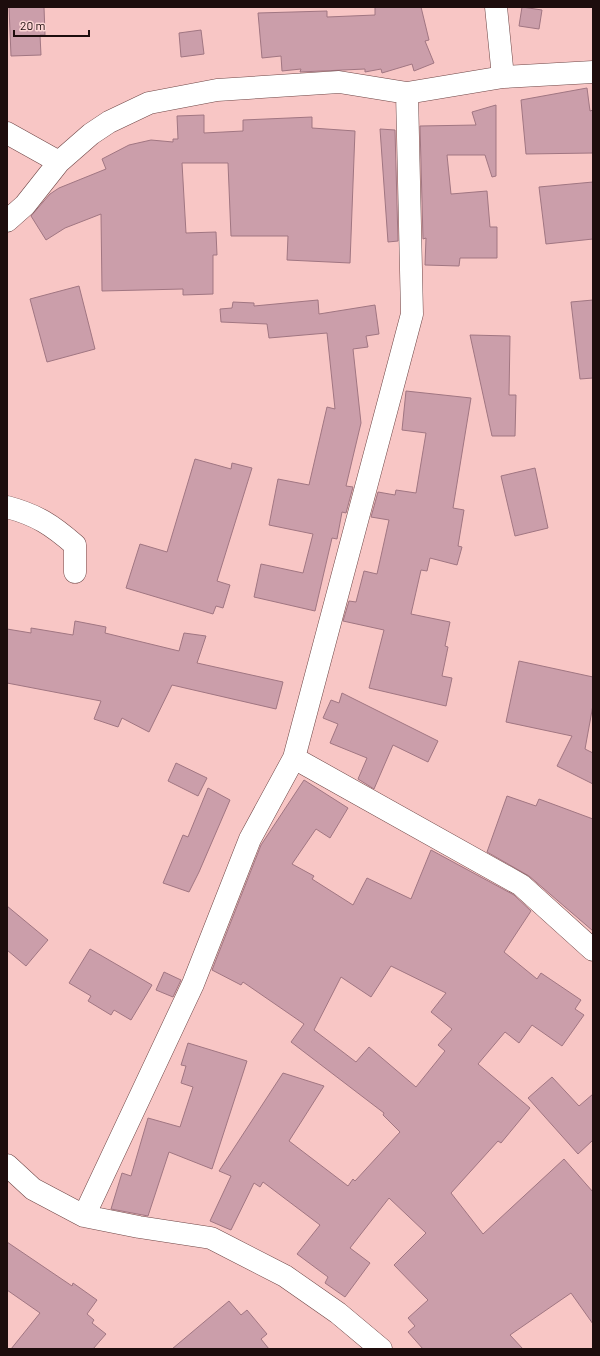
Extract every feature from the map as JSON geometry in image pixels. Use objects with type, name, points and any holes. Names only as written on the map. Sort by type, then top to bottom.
[{"type":"street","points":[[496,7],[503,77]]},
{"type":"street","points":[[7,220],[25,205],[59,162],[91,134],[108,122],[149,103],[217,90],[339,82],[407,94],[503,77],[593,72]]},
{"type":"street","points":[[84,1216],[193,984],[250,839],[294,758],[412,314],[407,94]]},
{"type":"street","points":[[7,133],[59,162]]},
{"type":"street","points":[[7,507],[25,511],[51,524],[75,545],[75,572]]},
{"type":"street","points":[[294,758],[521,885],[593,950]]},
{"type":"street","points":[[7,1165],[33,1189],[84,1216],[139,1227],[211,1238],[285,1276],[338,1313],[381,1349]]},
{"type":"building","points":[[9,7],[44,7],[45,35],[40,35],[41,55],[11,56]]},
{"type":"building","points":[[375,7],[421,7],[429,40],[425,41],[434,63],[414,71],[412,64],[382,73],[381,69],[365,72],[365,69],[300,72],[301,69],[282,71],[281,56],[262,58],[258,13],[327,11],[327,17],[375,15]]},
{"type":"building","points":[[522,7],[542,10],[539,29],[519,26]]},
{"type":"building","points":[[201,30],[204,54],[181,57],[179,33]]},
{"type":"building","points":[[587,88],[590,111],[593,110],[593,153],[526,154],[521,100]]},
{"type":"building","points":[[496,105],[496,176],[492,177],[485,155],[447,155],[451,194],[487,191],[490,227],[497,227],[497,258],[460,258],[459,266],[425,265],[426,238],[423,239],[420,126],[476,125],[472,112]]},
{"type":"building","points":[[204,115],[204,133],[243,131],[243,120],[312,117],[312,128],[355,131],[350,263],[287,260],[288,236],[231,236],[228,163],[182,163],[186,233],[216,232],[217,255],[213,255],[213,294],[183,295],[183,289],[102,291],[101,214],[65,228],[46,240],[31,216],[50,194],[59,188],[106,169],[102,159],[129,145],[151,140],[173,142],[173,139],[178,139],[177,116]]},
{"type":"building","points":[[380,129],[395,130],[398,241],[388,242]]},
{"type":"building","points":[[593,182],[593,239],[546,244],[539,187]]},
{"type":"building","points":[[79,286],[95,349],[47,362],[30,299]]},
{"type":"building","points":[[318,300],[319,314],[375,305],[379,334],[366,336],[368,347],[353,349],[361,423],[346,486],[353,487],[346,513],[342,512],[337,539],[332,538],[315,611],[254,597],[261,564],[303,573],[313,534],[269,525],[278,479],[309,485],[327,407],[335,409],[327,333],[269,338],[267,324],[221,322],[220,309],[232,308],[233,302],[254,303],[254,306]]},
{"type":"building","points":[[593,300],[593,378],[580,379],[571,302]]},
{"type":"building","points":[[470,335],[510,336],[509,395],[516,395],[515,436],[492,436]]},
{"type":"building","points":[[406,391],[471,398],[453,508],[464,510],[458,546],[462,547],[457,565],[430,558],[427,571],[421,570],[411,614],[450,622],[445,646],[448,647],[442,676],[452,678],[446,706],[369,688],[384,630],[343,621],[349,601],[356,602],[364,571],[377,574],[389,520],[371,517],[378,492],[395,495],[396,490],[416,493],[426,433],[402,430]]},
{"type":"building","points":[[195,459],[231,469],[232,463],[252,468],[217,581],[230,585],[223,608],[216,606],[213,614],[126,588],[140,544],[167,552]]},
{"type":"building","points":[[535,468],[548,528],[515,536],[501,476]]},
{"type":"building","points":[[75,621],[106,627],[105,633],[179,651],[184,633],[206,636],[197,663],[283,682],[276,709],[172,685],[149,732],[122,718],[118,727],[94,719],[101,701],[7,683],[7,629],[31,633],[31,628],[73,635]]},
{"type":"building","points":[[519,661],[593,677],[593,705],[585,749],[593,753],[593,784],[557,766],[572,736],[506,722]]},
{"type":"building","points":[[342,693],[438,741],[428,762],[393,745],[374,789],[358,779],[367,758],[330,743],[338,724],[323,718],[331,700],[339,703]]},
{"type":"building","points":[[176,763],[207,778],[198,796],[168,781]]},
{"type":"building","points":[[304,780],[348,808],[330,838],[316,829],[292,864],[314,876],[312,879],[353,905],[367,878],[411,899],[431,850],[514,895],[531,911],[504,952],[537,979],[541,973],[581,1000],[575,1009],[584,1015],[562,1046],[532,1025],[519,1043],[505,1032],[478,1064],[530,1108],[501,1143],[498,1141],[451,1193],[483,1234],[564,1159],[593,1192],[593,1324],[571,1293],[510,1335],[523,1349],[423,1349],[408,1332],[415,1326],[408,1318],[428,1300],[394,1265],[426,1233],[389,1198],[350,1248],[370,1263],[345,1297],[325,1283],[328,1277],[297,1254],[320,1225],[263,1182],[260,1187],[254,1183],[231,1230],[210,1221],[231,1176],[219,1171],[283,1073],[324,1086],[289,1141],[348,1186],[353,1179],[355,1181],[400,1132],[383,1115],[384,1113],[291,1042],[304,1024],[243,982],[241,985],[212,970],[261,845]],"holes":[[[391,966],[446,993],[431,1012],[452,1029],[438,1045],[445,1051],[416,1087],[369,1047],[356,1062],[314,1030],[341,977],[371,997]]]},
{"type":"building","points":[[208,788],[230,800],[189,892],[163,883],[183,835],[188,837]]},
{"type":"building","points":[[507,796],[536,806],[539,799],[593,819],[593,931],[529,876],[487,852]]},
{"type":"building","points":[[7,906],[48,940],[26,966],[7,950]]},
{"type":"building","points":[[90,949],[152,985],[131,1020],[114,1010],[111,1015],[88,1001],[91,996],[69,983]]},
{"type":"building","points":[[164,972],[181,980],[173,997],[156,990]]},
{"type":"building","points":[[188,1043],[247,1061],[212,1169],[169,1152],[148,1216],[111,1209],[122,1173],[131,1176],[148,1118],[180,1127],[193,1087],[181,1083],[186,1066],[181,1065]]},
{"type":"building","points":[[552,1077],[579,1106],[593,1094],[593,1140],[578,1154],[528,1098]]},
{"type":"building","points":[[7,1242],[72,1286],[73,1283],[97,1300],[87,1314],[94,1320],[92,1323],[106,1334],[93,1349],[11,1349],[40,1313],[7,1290]]},
{"type":"building","points":[[229,1301],[241,1315],[247,1310],[267,1334],[261,1339],[269,1349],[172,1349]]}]
